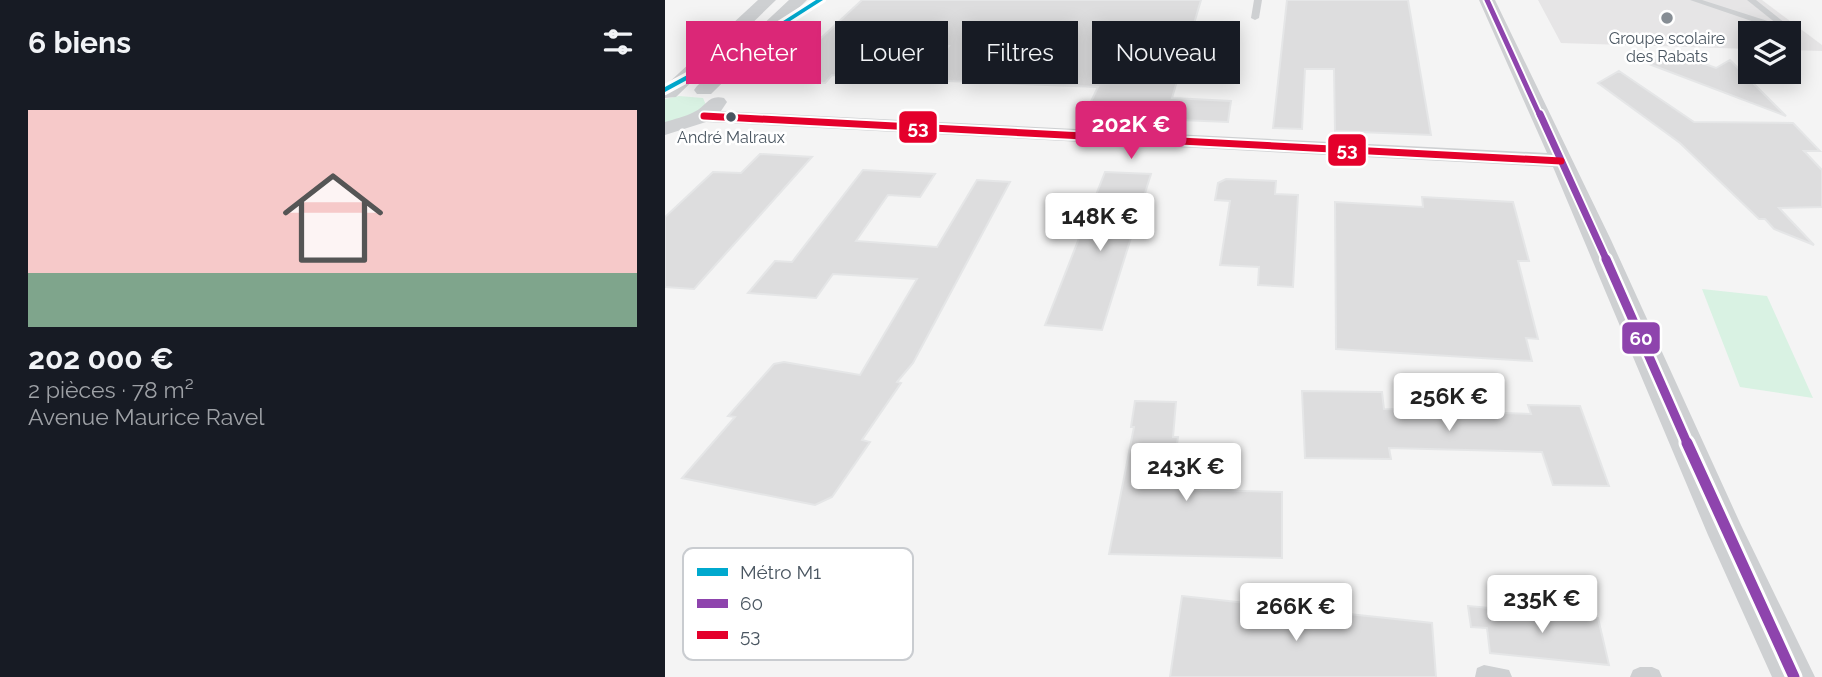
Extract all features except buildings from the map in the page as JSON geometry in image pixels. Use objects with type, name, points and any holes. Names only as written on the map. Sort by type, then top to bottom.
[{"type":"street","points":[[667,94],[768,0]]},
{"type":"street","points":[[705,90],[799,0]]},
{"type":"street","points":[[1487,0],[1727,535],[1794,677]]},
{"type":"street","points":[[667,94],[705,90],[717,97],[717,103],[704,116]]},
{"type":"street","points":[[665,129],[704,116],[1561,161]]},
{"type":"lane","points":[[1255,18],[1258,0]]},
{"type":"lane","points":[[1694,0],[1781,28],[1786,27],[1751,0]]},
{"type":"lane","points":[[1640,677],[1652,677]]},
{"type":"shaded area","name":"Groupe scolaire des Rabats","points":[[1538,0],[1762,0],[1790,21],[1738,21],[1738,49],[1561,43]]},
{"type":"shaded area","name":"Groupe scolaire des Rabats","points":[[1801,29],[1822,45],[1822,51],[1801,50]]},
{"type":"green space","points":[[679,96],[703,98],[706,105],[697,114],[665,124],[665,99]]},
{"type":"green space","points":[[1702,289],[1767,296],[1813,398],[1740,387]]},
{"type":"metro line","name":"M1","points":[[665,90],[760,38],[820,0]]},
{"type":"transit line","name":"60","points":[[1487,0],[1598,240],[1727,535],[1794,677]]},
{"type":"transit line","name":"53","points":[[704,116],[1561,161]]},
{"type":"place","name":"Groupe scolaire des Rabats","points":[[1667,18]]},
{"type":"place","name":"André Malraux","points":[[731,117]]}]
